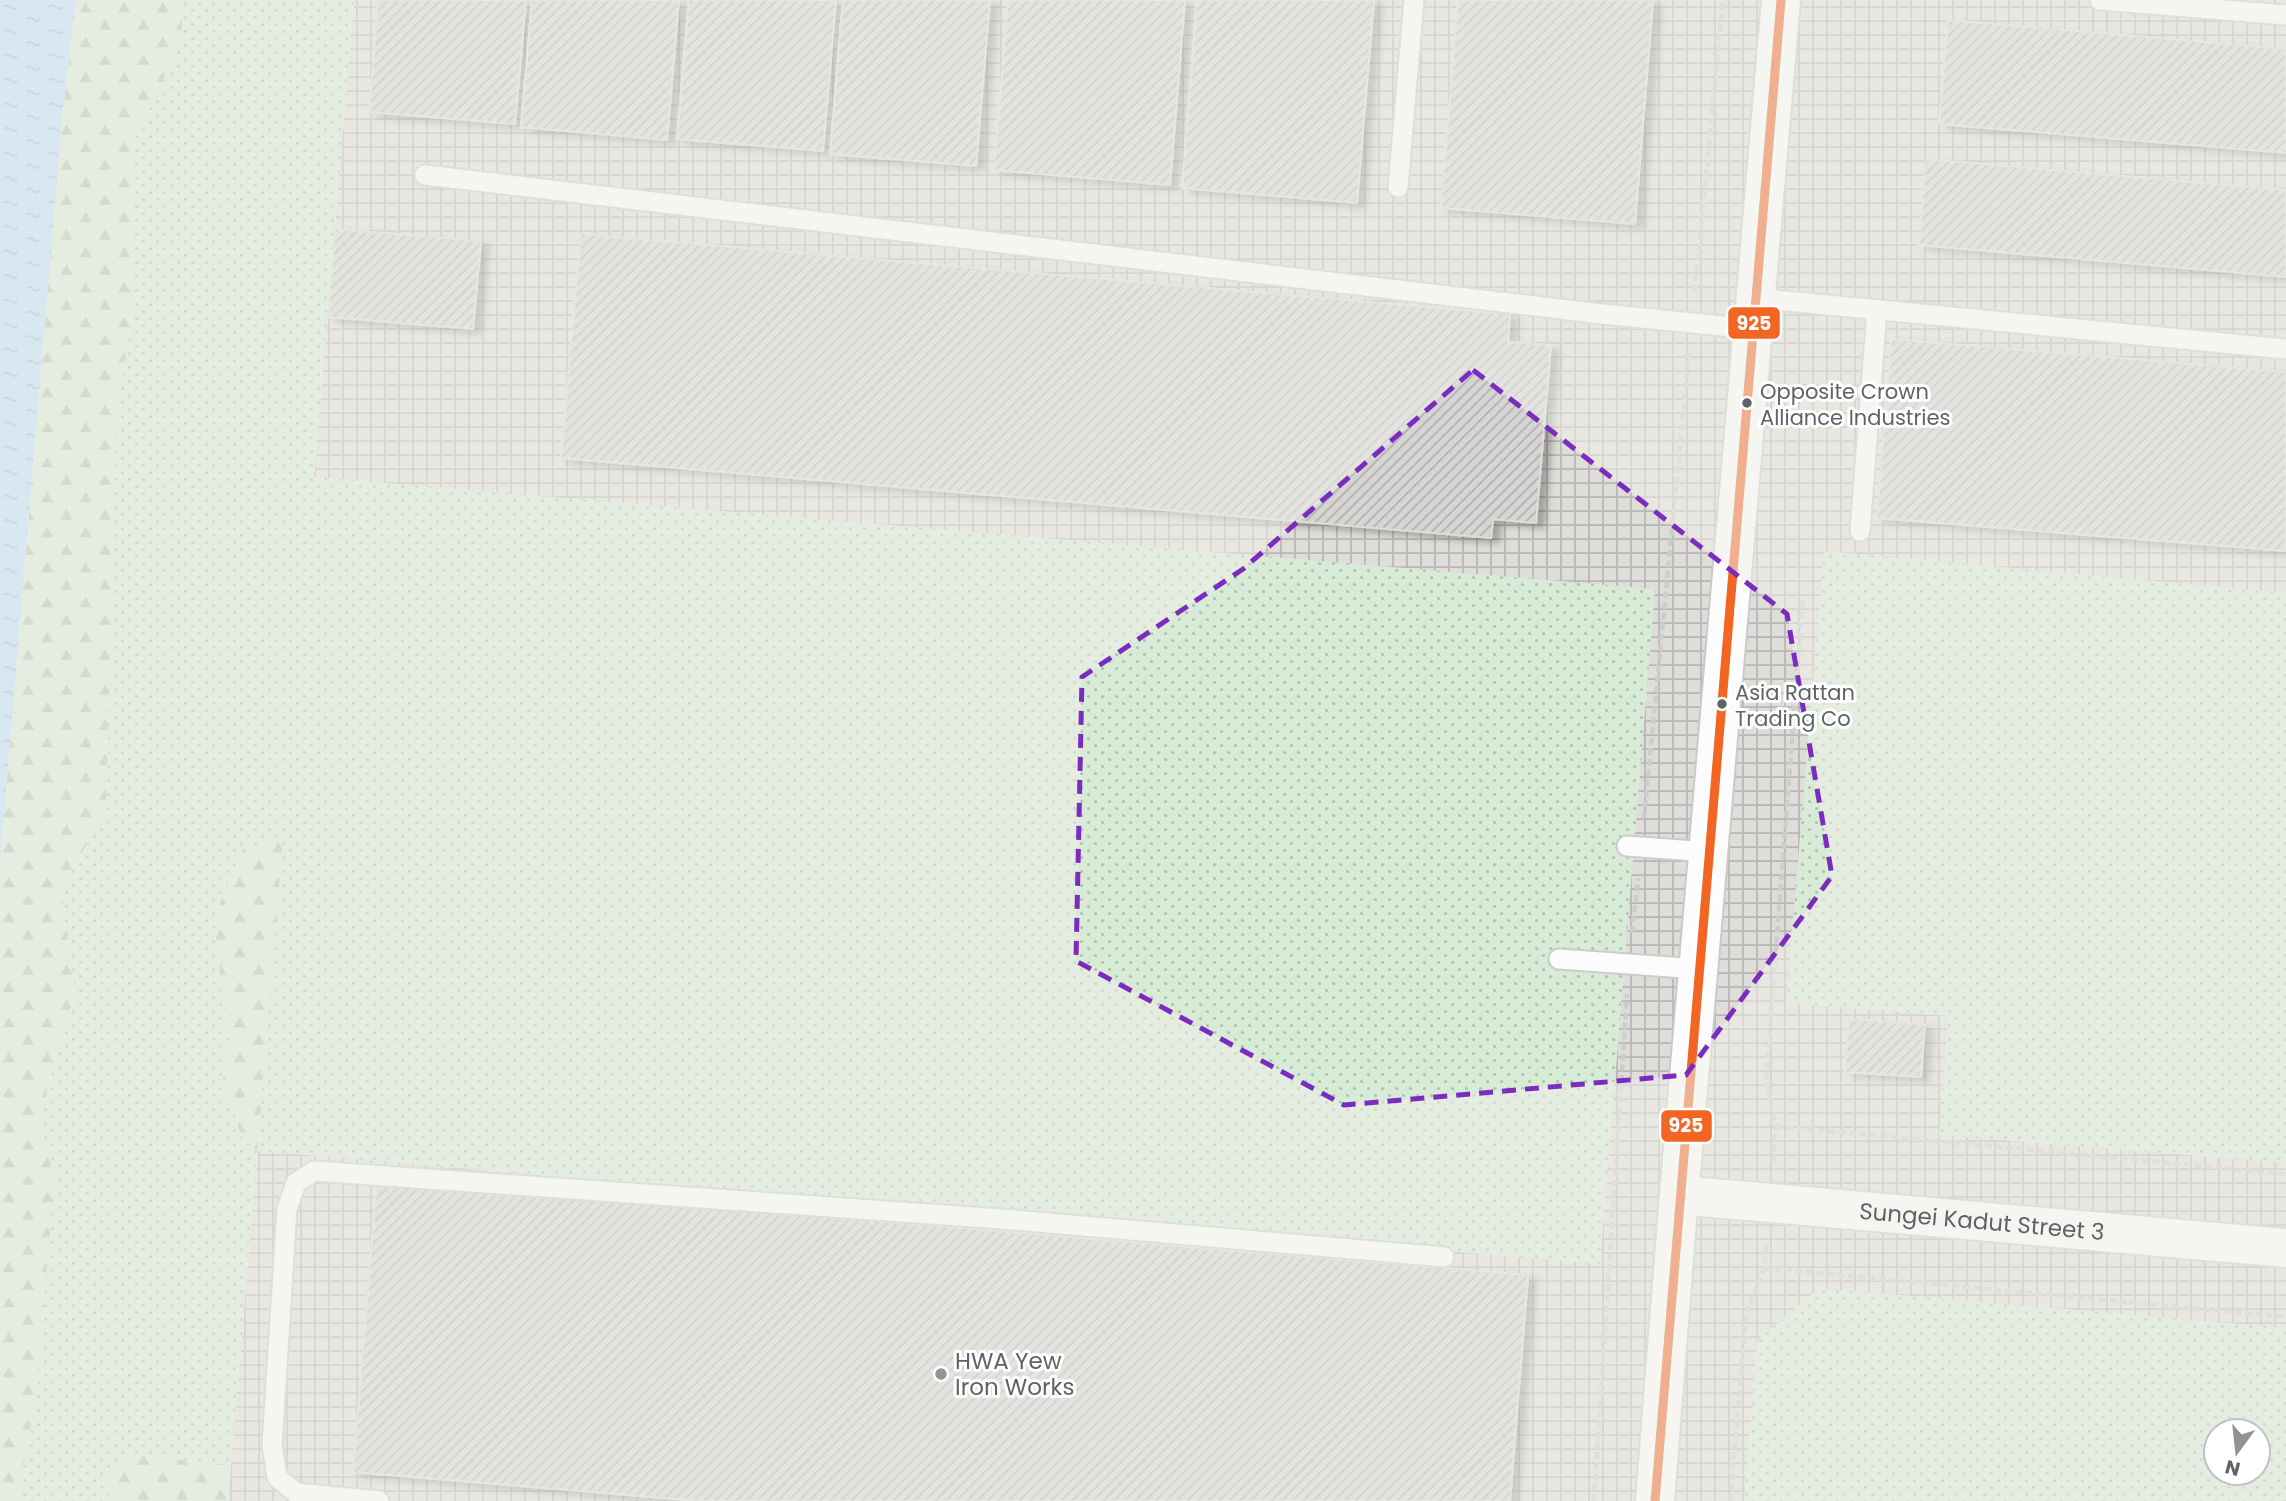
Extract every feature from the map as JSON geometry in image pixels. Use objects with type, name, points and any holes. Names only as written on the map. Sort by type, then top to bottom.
[{"type":"street","points":[[1655,1501],[1781,0]]},
{"type":"street","name":"Sungei Kadut Street 3","points":[[1679,1195],[2286,1248]]},
{"type":"lane","points":[[1398,187],[1414,0]]},
{"type":"lane","points":[[2100,0],[2286,15]]},
{"type":"lane","points":[[425,175],[1692,323],[1754,314],[1877,310],[2286,349]]},
{"type":"lane","points":[[1860,531],[1877,310]]},
{"type":"lane","points":[[1634,847],[1708,852]]},
{"type":"lane","points":[[1559,958],[1698,968]]},
{"type":"lane","points":[[379,1501],[296,1493],[277,1477],[272,1445],[287,1209],[296,1183],[314,1171],[1002,1219],[1444,1257]]},
{"type":"path","points":[[1594,1501],[1634,847],[1692,323],[1723,0]]},
{"type":"path","points":[[1730,1501],[1746,1314],[1764,1268],[1771,1203],[1776,1125],[1766,1080],[1803,597]]},
{"type":"path","points":[[1776,1125],[2286,1174]]},
{"type":"path","points":[[1764,1268],[2286,1317]]},
{"type":"highlighted area","points":[[1473,370],[1787,614],[1832,876],[1686,1075],[1344,1105],[1076,961],[1082,677],[1243,569]]},
{"type":"shaded area","points":[[354,0],[2286,0],[2286,1501],[228,1501]]},
{"type":"green space","points":[[76,0],[183,0],[181,42],[133,142],[134,300],[116,418],[106,810],[61,890],[75,993],[38,1121],[54,1176],[37,1393],[21,1481],[22,1501],[0,1501],[0,863],[62,119]]},
{"type":"green space","points":[[183,0],[354,0],[314,477],[1655,589],[1600,1264],[257,1151],[231,1465],[126,1454],[103,1481],[111,1501],[22,1501],[21,1481],[54,1176],[38,1121],[75,993],[61,890],[106,810],[116,418],[134,300],[133,142],[181,42]],"holes":[[[217,910],[241,1136],[232,1103],[222,1085],[229,1042],[216,942]]]},
{"type":"green space","points":[[1824,551],[2286,593],[2286,1163],[1939,1135],[1948,1016],[1786,1003]]},
{"type":"green space","points":[[283,836],[257,1151],[241,1136],[232,1103],[222,1085],[229,1042],[216,942],[217,910],[243,849]]},
{"type":"green space","points":[[1819,1288],[2286,1328],[2286,1501],[1744,1501],[1757,1340]]},
{"type":"green space","points":[[126,1454],[231,1465],[228,1501],[111,1501],[103,1481]]},
{"type":"water","points":[[0,0],[76,0],[62,119],[0,863]]},
{"type":"building","points":[[378,0],[526,0],[515,124],[369,112]]},
{"type":"building","points":[[532,0],[679,0],[667,140],[521,127]]},
{"type":"building","points":[[689,0],[836,0],[823,151],[677,139]]},
{"type":"building","points":[[843,0],[990,0],[976,166],[830,154]]},
{"type":"building","points":[[1008,0],[1185,0],[1170,185],[994,170]]},
{"type":"building","points":[[1197,0],[1374,0],[1357,203],[1182,188]]},
{"type":"building","points":[[1458,0],[1653,0],[1635,224],[1441,208]]},
{"type":"building","points":[[1948,20],[2286,49],[2286,153],[1939,124]]},
{"type":"building","points":[[1926,159],[2286,190],[2286,277],[1919,245]]},
{"type":"building","points":[[335,229],[481,241],[473,329],[328,317]]},
{"type":"building","points":[[581,234],[1510,314],[1508,342],[1551,345],[1536,523],[1493,519],[1491,538],[561,458]]},
{"type":"building","points":[[1891,339],[2286,372],[2286,551],[1877,518]]},
{"type":"building","points":[[1849,1019],[1925,1024],[1921,1077],[1845,1072]]},
{"type":"building","name":"HWA Yew Iron Works","points":[[377,1179],[1528,1275],[1510,1501],[699,1501],[353,1472]]},
{"type":"transit line","name":"925","points":[[1655,1501],[1781,0]]},
{"type":"place","name":"Opposite Crown Alliance Industries","points":[[1747,403]]},
{"type":"place","name":"Asia Rattan Trading Co","points":[[1722,704]]},
{"type":"place","name":"HWA Yew Iron Works","points":[[941,1374]]}]
